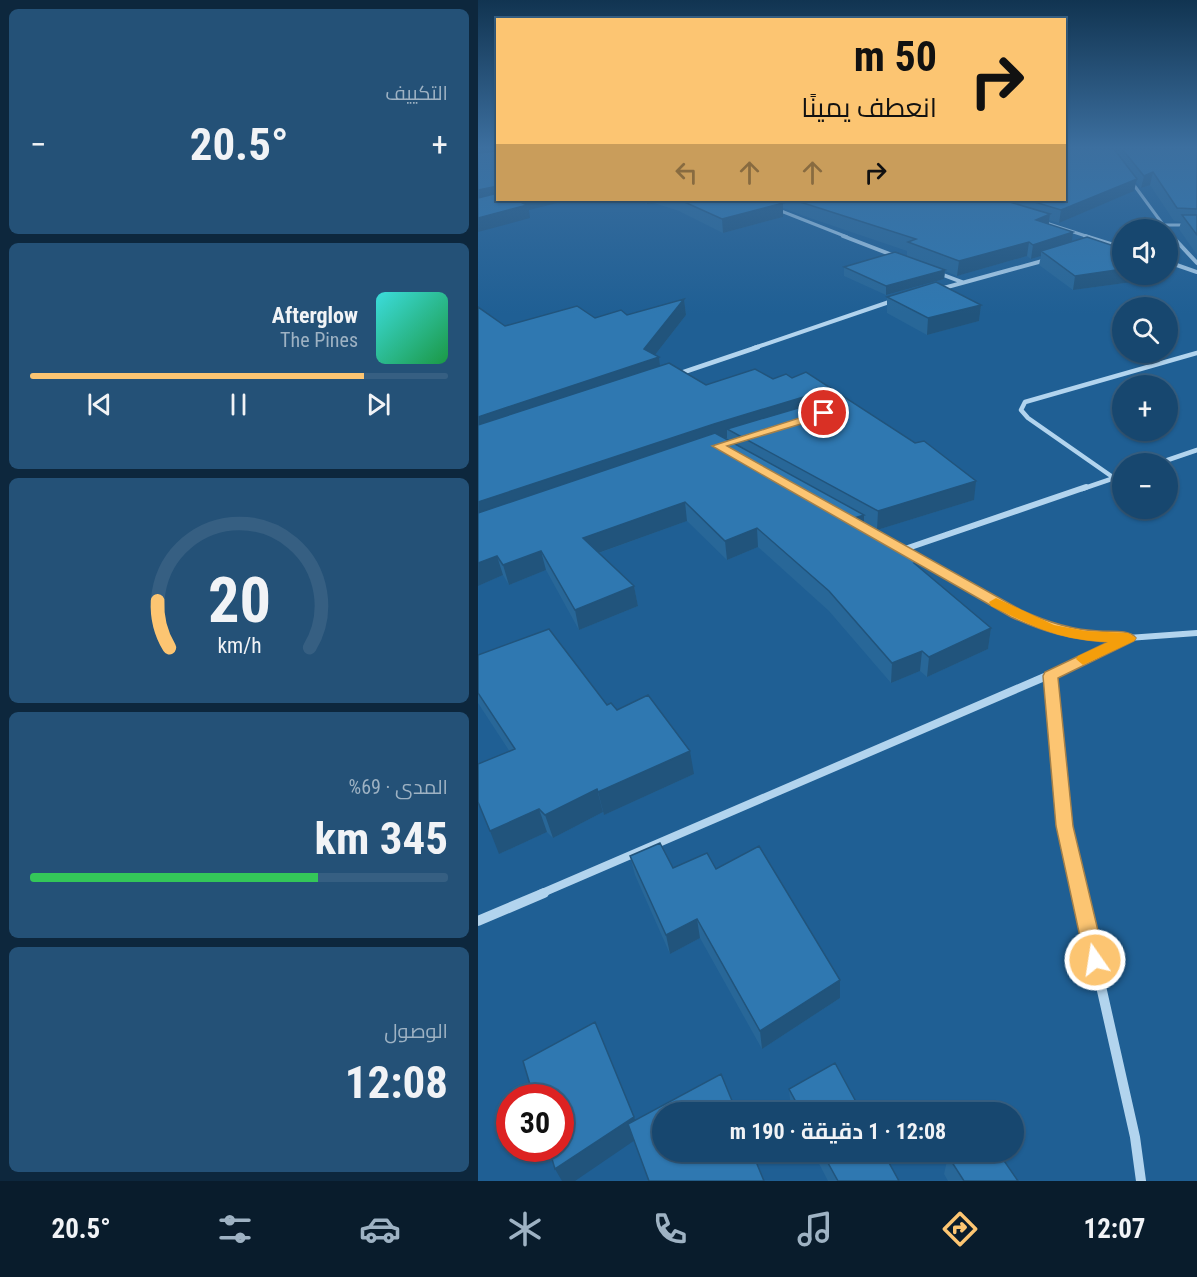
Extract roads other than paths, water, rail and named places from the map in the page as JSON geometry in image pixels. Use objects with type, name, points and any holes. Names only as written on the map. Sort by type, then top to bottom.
[{"type":"street","points":[[1148,204],[1159,219]]},
{"type":"street","points":[[775,209],[896,256]]},
{"type":"street","points":[[1039,220],[1112,245]]},
{"type":"street","points":[[1178,225],[1196,225]]},
{"type":"street","points":[[1093,245],[1103,242]]},
{"type":"street","points":[[1178,243],[1196,264],[1185,268]]},
{"type":"street","points":[[938,290],[1050,259]]},
{"type":"street","points":[[1178,266],[1196,272]]},
{"type":"street","points":[[930,269],[963,282]]},
{"type":"street","points":[[668,378],[827,322],[898,300]]},
{"type":"street","points":[[1112,476],[1028,418],[1021,410],[1025,402],[1196,353]]},
{"type":"street","points":[[1178,456],[1196,450]]},
{"type":"street","points":[[902,550],[1112,478]]},
{"type":"street","points":[[861,526],[1016,614],[1050,629],[1086,636],[1128,638],[1196,633]]},
{"type":"street","points":[[478,921],[1050,676],[1128,638]]},
{"type":"street","points":[[1050,676],[1064,826],[1135,1137],[1141,1181]]}]
